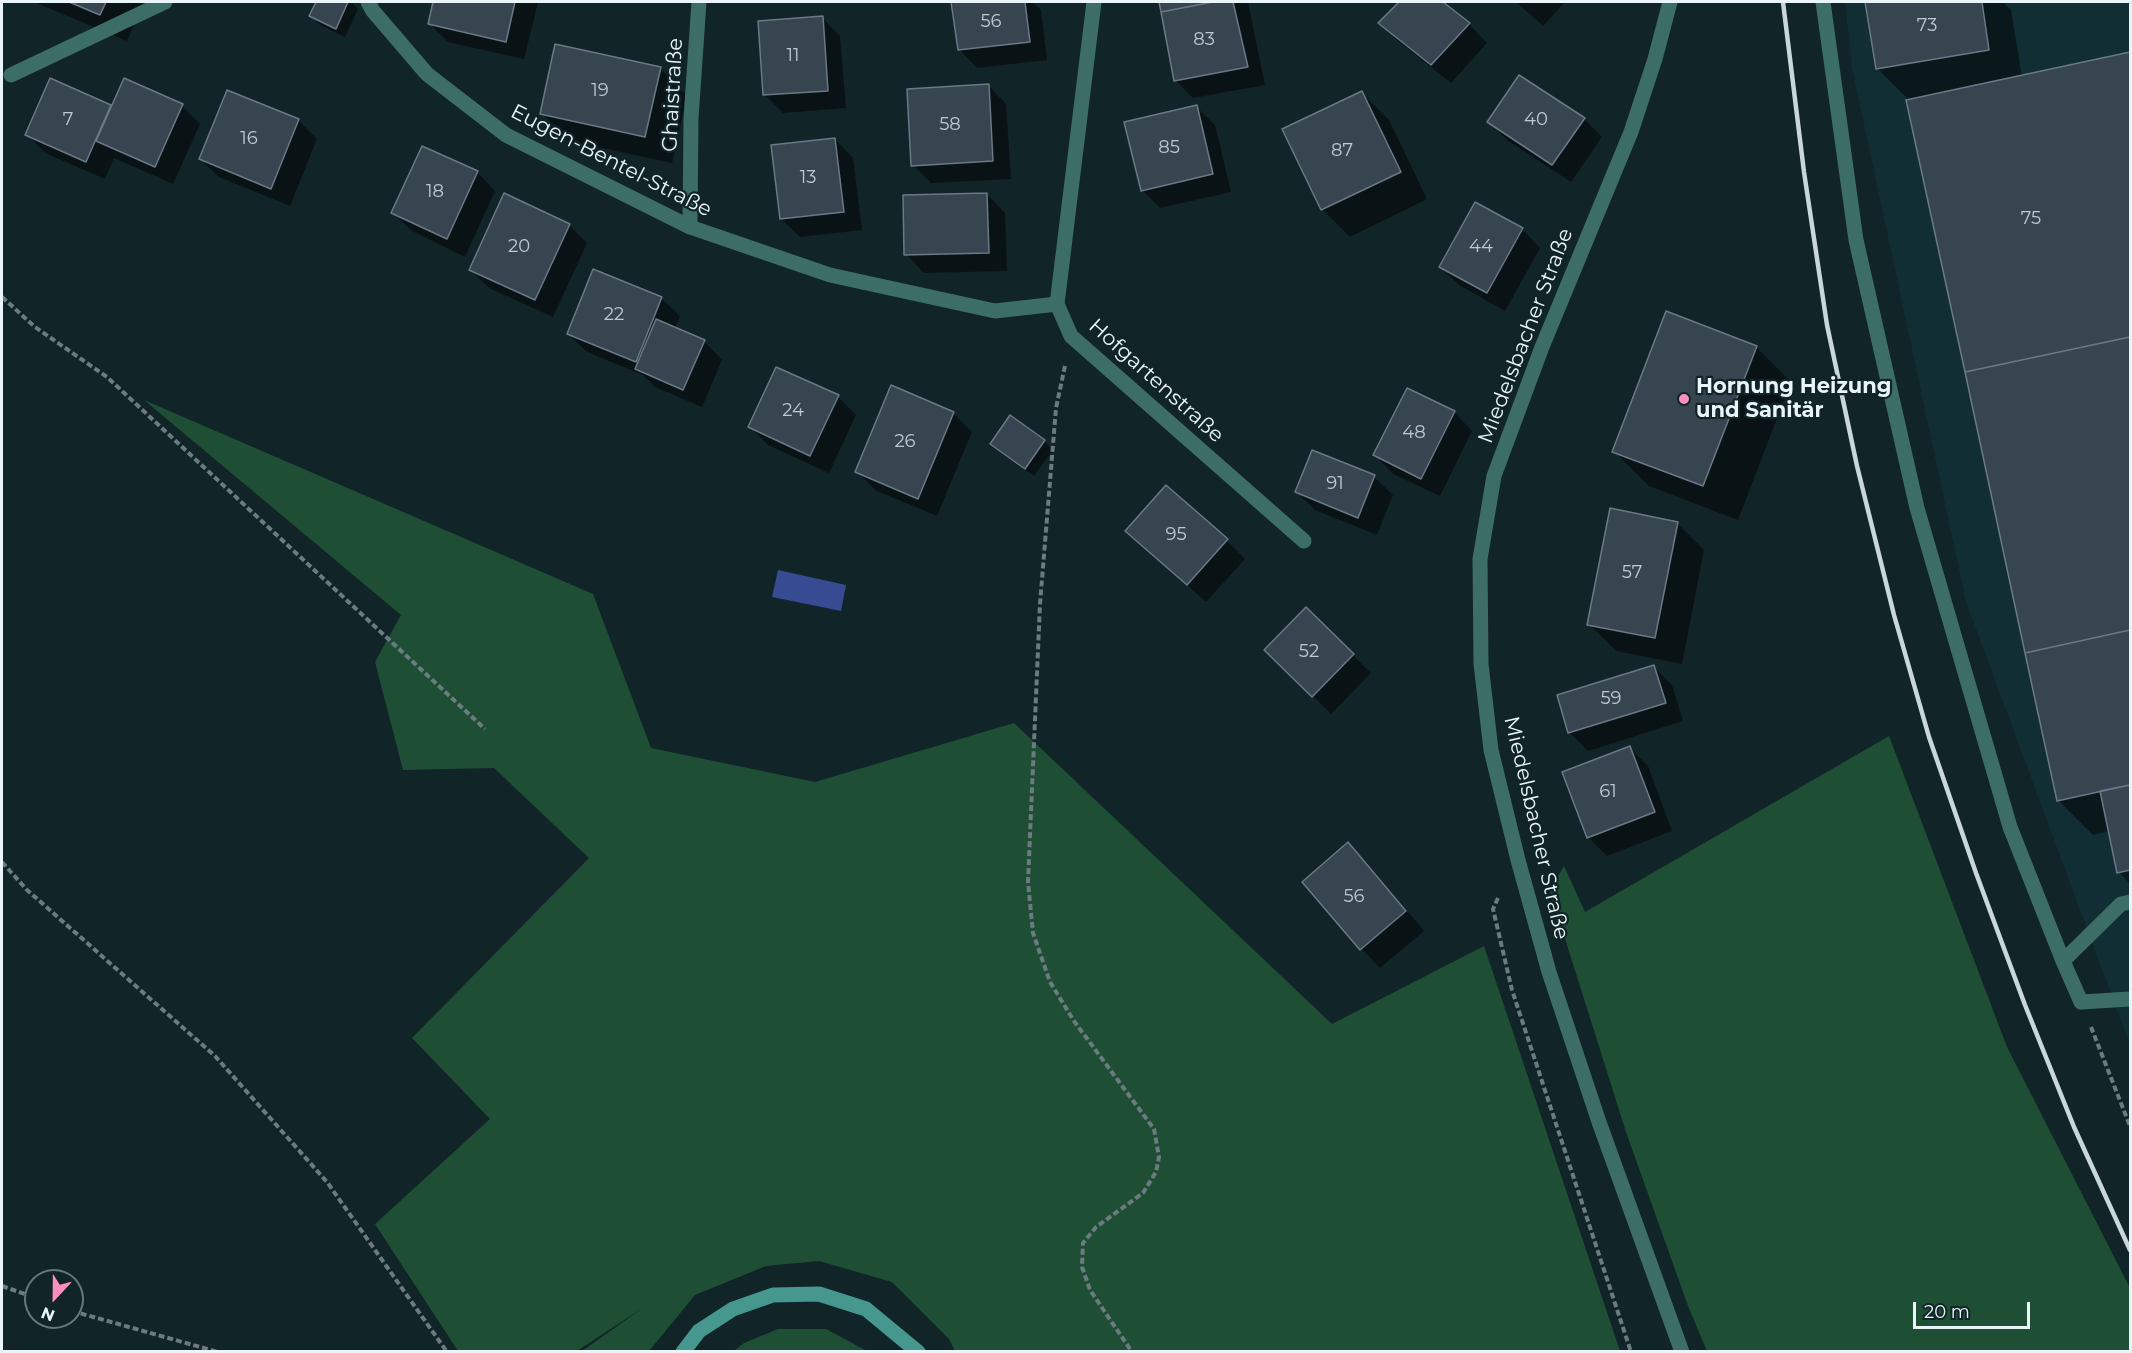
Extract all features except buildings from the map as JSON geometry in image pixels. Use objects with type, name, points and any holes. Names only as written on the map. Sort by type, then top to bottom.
[{"type":"main road","points":[[683,1352],[699,1331],[733,1309],[773,1295],[819,1294],[866,1308],[915,1347],[918,1352]]},
{"type":"street","points":[[11,75],[165,2]]},
{"type":"street","name":"Eugen-Bentel-Straße","points":[[368,2],[373,11],[427,74],[506,135],[690,227],[830,275],[995,311],[1057,304]]},
{"type":"street","name":"Ghaistraße","points":[[690,227],[691,118],[699,2]]},
{"type":"street","points":[[1057,304],[1094,2]]},
{"type":"street","name":"Miedelsbacher Straße","points":[[1670,2],[1655,59],[1631,132],[1542,347],[1494,476],[1480,559],[1481,664],[1491,750],[1518,860],[1549,972],[1595,1111],[1682,1352]]},
{"type":"street","points":[[1823,2],[1856,240],[1917,508],[2010,827],[2081,1002],[2130,999]]},
{"type":"street","name":"Hofgartenstraße","points":[[1057,304],[1071,336],[1304,541]]},
{"type":"street","points":[[2063,961],[2121,904],[2130,902]]},
{"type":"path","points":[[2,297],[35,327],[107,377],[485,729]]},
{"type":"path","points":[[1071,336],[1056,408],[1040,604],[1028,882],[1033,933],[1050,982],[1074,1021],[1154,1129],[1159,1157],[1156,1172],[1143,1193],[1096,1227],[1083,1243],[1082,1266],[1090,1290],[1132,1352]]},
{"type":"path","points":[[1518,860],[1493,909],[1512,990],[1631,1352]]},
{"type":"path","points":[[2,862],[26,889],[215,1056],[327,1182],[447,1352]]},
{"type":"path","points":[[2081,1002],[2130,1126]]},
{"type":"path","points":[[2,1286],[24,1294]]},
{"type":"path","points":[[84,1314],[218,1352]]},
{"type":"shaded area","points":[[1845,2],[2130,2],[2130,1045],[1966,602],[1852,68]]},
{"type":"green space","points":[[144,400],[593,594],[651,748],[815,782],[1014,723],[1332,1024],[1484,946],[1620,1351],[955,1351],[949,1339],[892,1282],[819,1261],[766,1266],[695,1295],[649,1351],[582,1351],[644,1307],[577,1351],[458,1351],[375,1224],[490,1119],[412,1038],[589,858],[494,768],[403,770],[375,662],[401,615]]},
{"type":"green space","points":[[1889,736],[2007,1047],[2130,1288],[2130,1351],[1707,1351],[1688,1306],[1626,1132],[1550,891],[1564,866],[1585,912]]},
{"type":"green space","points":[[778,1329],[826,1329],[867,1351],[734,1351],[744,1343]]},
{"type":"water","points":[[778,570],[846,585],[841,611],[772,597]]},
{"type":"railway","points":[[1783,2],[1804,172],[1827,325],[1857,466],[1894,615],[1929,737],[2025,1005],[2074,1127],[2130,1250]]},
{"type":"place","name":"Hornung Heizung und Sanitär","points":[[1684,399]]}]
